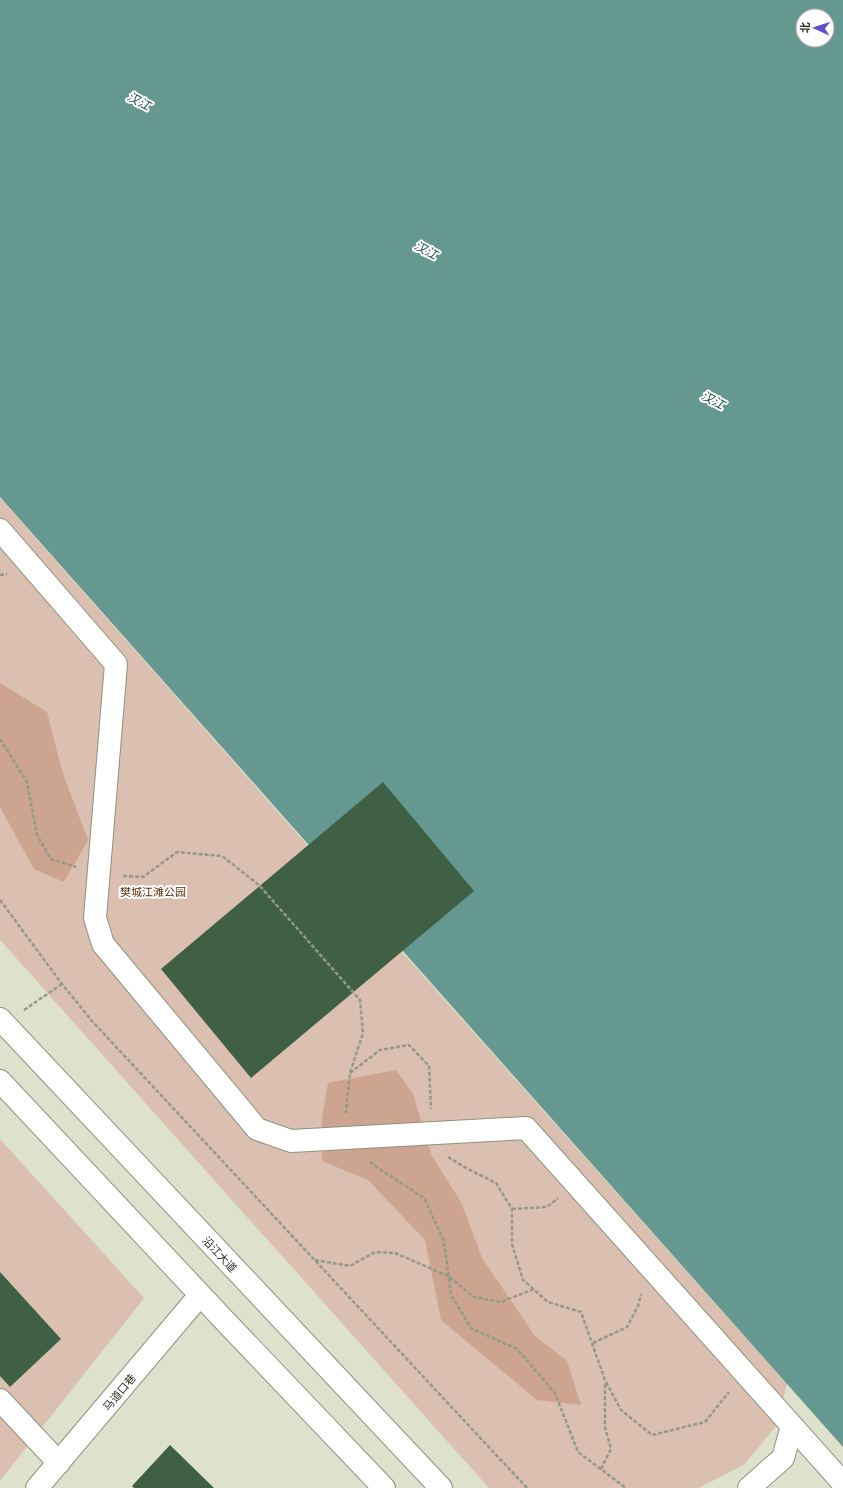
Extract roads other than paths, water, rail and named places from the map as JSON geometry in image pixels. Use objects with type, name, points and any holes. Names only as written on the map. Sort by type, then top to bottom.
[{"type":"street","points":[[0,530],[116,664],[95,918],[103,944],[257,1129],[291,1141],[526,1128],[843,1483]]},
{"type":"street","name":"沿江大道","points":[[2,1022],[441,1488]]},
{"type":"street","points":[[0,1081],[200,1295],[384,1488]]},
{"type":"street","name":"马道口巷","points":[[37,1488],[200,1295]]},
{"type":"street","points":[[0,1400],[59,1463]]},
{"type":"street","points":[[749,1488],[784,1458],[792,1426]]},
{"type":"water","name":"汉江","points":[[0,0],[843,0],[843,1447],[0,497]]},
{"type":"park label","name":"樊城江滩公园","points":[[153,891]]}]
